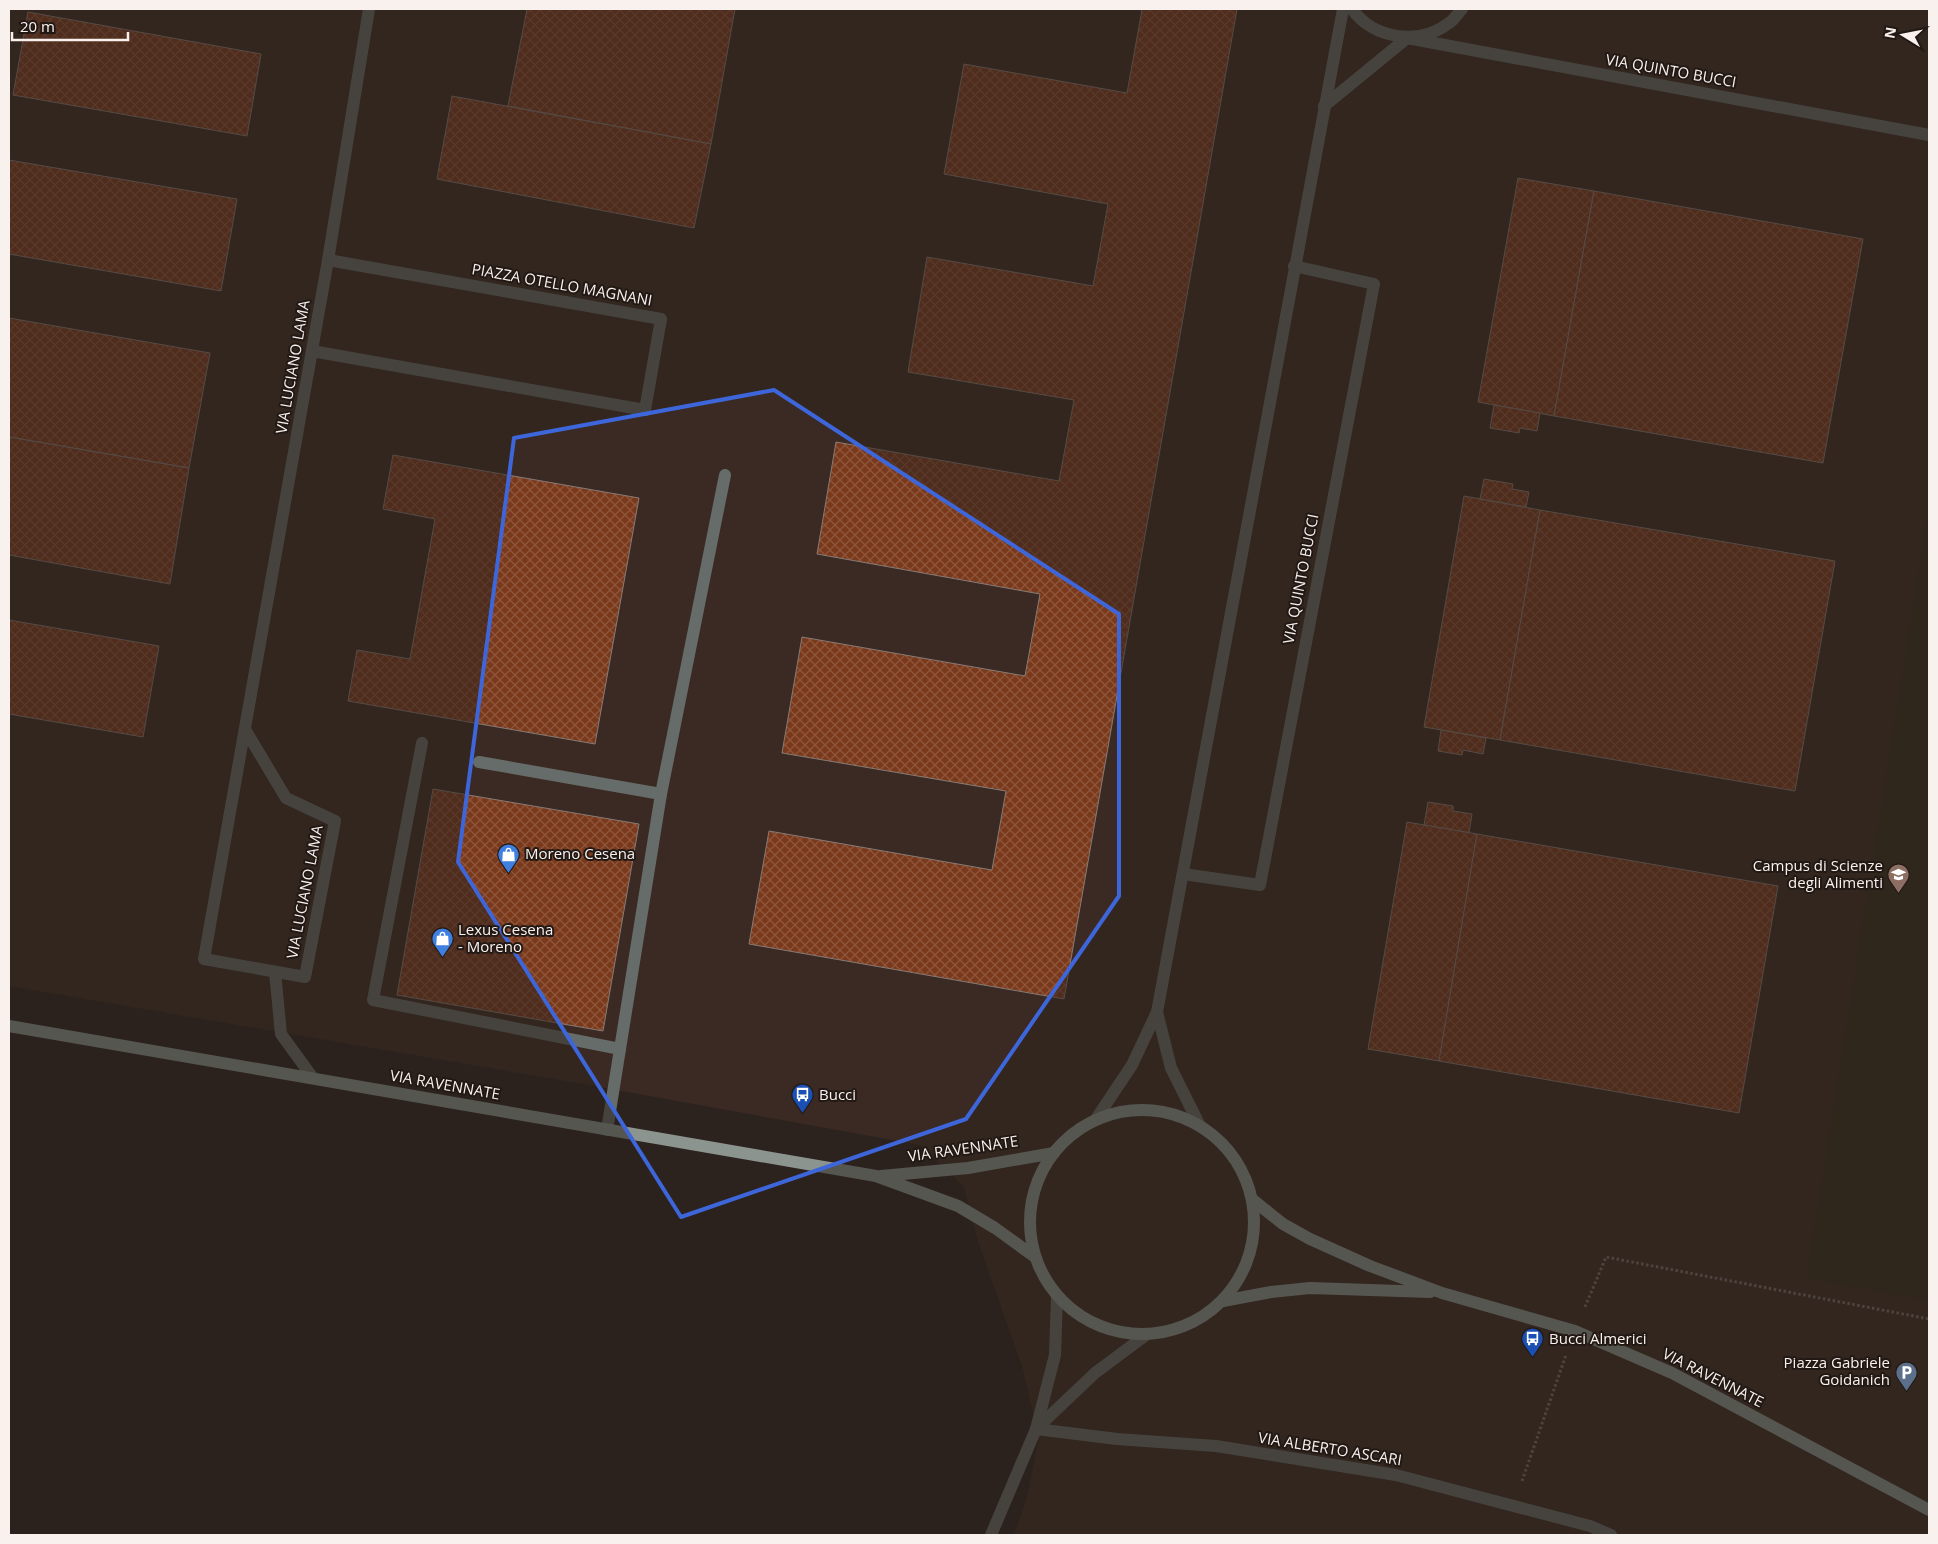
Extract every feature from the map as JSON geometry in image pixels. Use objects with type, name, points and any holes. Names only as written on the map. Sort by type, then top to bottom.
[{"type":"main road","name":"VIA RAVENNATE","points":[[9,1026],[876,1176],[958,1206],[994,1228],[1035,1257]]},
{"type":"main road","points":[[1148,1109],[1175,1114],[1199,1124],[1224,1144],[1242,1170],[1253,1200],[1254,1237],[1244,1271],[1223,1301],[1201,1319],[1174,1331],[1146,1335],[1113,1331],[1082,1318],[1057,1296],[1044,1278],[1035,1257],[1030,1230],[1031,1202],[1040,1176],[1054,1153],[1073,1133],[1096,1119],[1121,1111],[1148,1109]]},
{"type":"main road","name":"VIA RAVENNATE","points":[[876,1176],[968,1168],[1054,1153]]},
{"type":"main road","name":"VIA RAVENNATE","points":[[1253,1200],[1283,1224],[1310,1239],[1370,1266],[1442,1292],[1575,1331],[1672,1373],[1929,1510]]},
{"type":"main road","name":"VIA RAVENNATE","points":[[1223,1301],[1271,1292],[1310,1288],[1367,1288],[1442,1292]]},
{"type":"street","name":"VIA LUCIANO LAMA","points":[[246,731],[286,798],[335,821],[305,977],[204,960],[328,260],[369,9]]},
{"type":"street","points":[[1096,1119],[1132,1065],[1157,1012],[1343,9]]},
{"type":"street","name":"VIA QUINTO BUCCI","points":[[1352,9],[1369,26],[1386,34],[1929,135]]},
{"type":"street","name":"VIA QUINTO BUCCI","points":[[1324,106],[1406,38],[1427,34],[1449,23],[1462,9]]},
{"type":"street","name":"PIAZZA OTELLO MAGNANI","points":[[312,351],[645,410],[648,395],[661,319],[328,260]]},
{"type":"street","name":"VIA QUINTO BUCCI","points":[[1183,874],[1260,885],[1374,284],[1294,266]]},
{"type":"street","points":[[607,1130],[661,794],[725,475]]},
{"type":"street","points":[[422,743],[372,1000],[620,1049]]},
{"type":"street","points":[[479,762],[661,794]]},
{"type":"street","points":[[275,972],[280,1034],[313,1078]]},
{"type":"street","points":[[1157,1012],[1171,1068],[1199,1124]]},
{"type":"street","points":[[992,1535],[1036,1429],[1055,1355],[1057,1296]]},
{"type":"street","points":[[1036,1429],[1095,1372],[1146,1335]]},
{"type":"street","name":"VIA ALBERTO ASCARI","points":[[1036,1429],[1118,1439],[1216,1446],[1396,1475],[1590,1526],[1612,1535]]},
{"type":"path","points":[[1513,1505],[1575,1331],[1606,1257],[1929,1319]]},
{"type":"highlighted area","points":[[774,390],[1119,614],[1119,896],[966,1119],[681,1217],[458,862],[514,438]]},
{"type":"shaded area","points":[[9,9],[1929,9],[1929,1535],[1014,1535],[1026,1501],[1039,1438],[1022,1366],[978,1242],[964,1187],[920,1145],[577,1083],[9,986]]},
{"type":"shaded area","name":"Campus di Scienze degli Alimenti","points":[[1929,509],[1929,1300],[1807,1278]]},
{"type":"building","points":[[527,9],[735,9],[711,144],[508,106]]},
{"type":"building","points":[[1134,9],[1237,9],[1064,999],[749,944],[769,831],[992,870],[1006,791],[782,753],[802,637],[1025,676],[1040,594],[817,554],[836,442],[1059,481],[1074,400],[908,372],[927,257],[1093,286],[1108,204],[944,174],[964,64],[1127,93],[1142,10]]},
{"type":"building","points":[[28,12],[261,54],[247,136],[13,95]]},
{"type":"building","points":[[452,96],[711,144],[694,228],[437,179]]},
{"type":"building","points":[[9,160],[237,199],[221,291],[9,254]]},
{"type":"building","points":[[1518,178],[1594,191],[1554,416],[1478,402]]},
{"type":"building","points":[[1594,191],[1863,239],[1823,463],[1554,416]]},
{"type":"building","points":[[9,318],[210,353],[189,468],[9,437]]},
{"type":"building","points":[[1494,405],[1540,413],[1537,431],[1520,428],[1519,433],[1490,428]]},
{"type":"building","points":[[9,437],[189,468],[170,584],[9,555]]},
{"type":"building","points":[[393,455],[639,498],[595,744],[348,701],[357,650],[410,659],[435,519],[383,509]]},
{"type":"building","points":[[1484,479],[1513,484],[1512,489],[1529,492],[1526,507],[1480,499]]},
{"type":"building","points":[[1464,496],[1540,510],[1500,740],[1424,727]]},
{"type":"building","points":[[1540,510],[1835,561],[1795,791],[1500,740]]},
{"type":"building","points":[[9,620],[159,646],[143,737],[9,714]]},
{"type":"building","points":[[1441,730],[1486,738],[1483,754],[1463,750],[1462,755],[1438,751]]},
{"type":"building","points":[[433,789],[639,824],[603,1031],[397,995]]},
{"type":"building","points":[[1428,802],[1453,806],[1453,811],[1472,814],[1469,833],[1424,825]]},
{"type":"building","points":[[1407,822],[1477,834],[1439,1061],[1368,1049]]},
{"type":"building","points":[[1477,834],[1778,886],[1739,1113],[1439,1061]]},
{"type":"place","name":"Moreno Cesena","points":[[509,873]]},
{"type":"place","name":"Campus di Scienze degli Alimenti","points":[[1899,894]]},
{"type":"place","name":"Lexus Cesena - Moreno","points":[[442,958]]},
{"type":"place","name":"Bucci","points":[[803,1114]]},
{"type":"place","name":"Bucci Almerici","points":[[1533,1358]]},
{"type":"place","name":"Piazza Gabriele Goidanich","points":[[1906,1391]]}]
